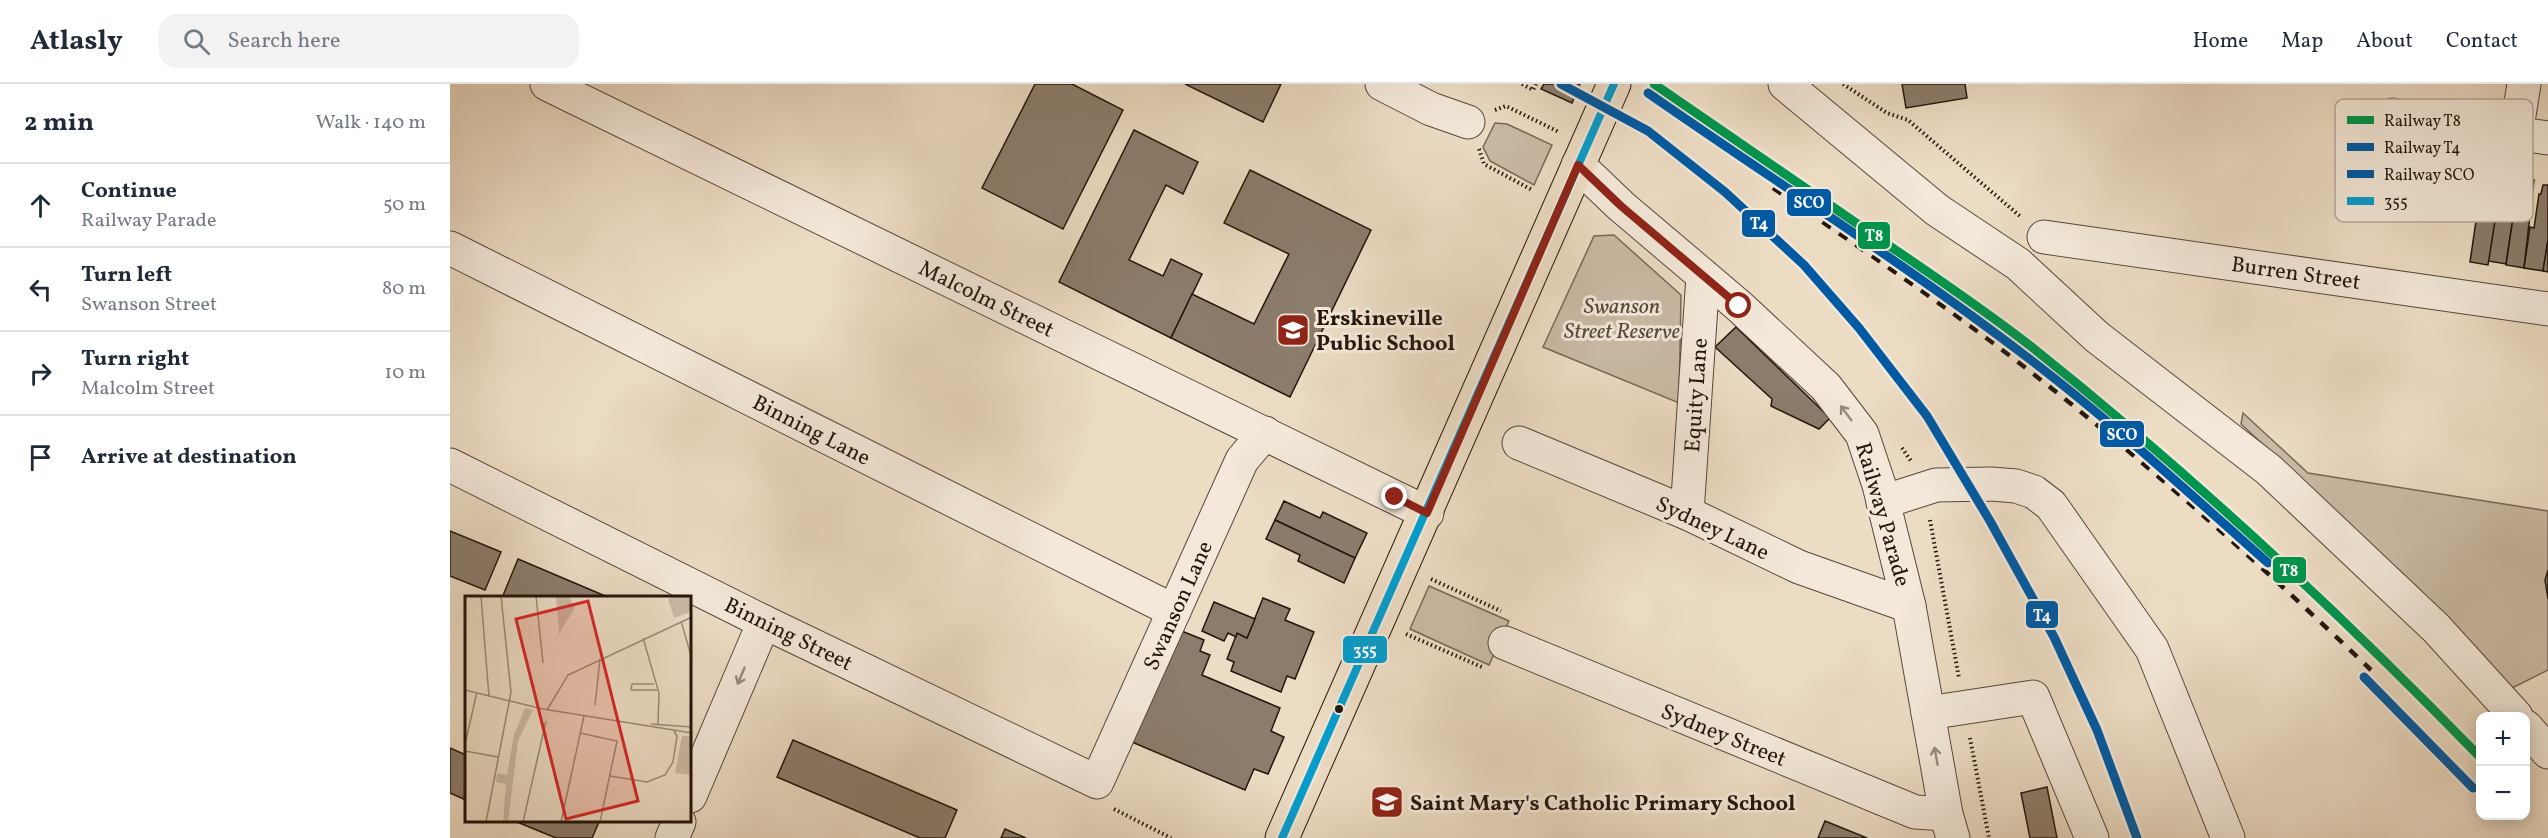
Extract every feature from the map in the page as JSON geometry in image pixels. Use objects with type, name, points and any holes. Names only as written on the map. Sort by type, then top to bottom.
[{"type":"main road","points":[[1282,838],[1614,84]]},
{"type":"street","name":"Malcolm Street","points":[[547,84],[1427,513]]},
{"type":"street","points":[[1382,84],[1431,109],[1479,117]]},
{"type":"street","points":[[1785,84],[1937,210],[2018,264],[2097,337],[2269,470],[2436,628],[2512,712]]},
{"type":"street","points":[[2522,99],[2524,84]]},
{"type":"street","points":[[2533,136],[2548,138]]},
{"type":"street","name":"Railway Parade","points":[[1578,165],[1621,206],[1739,306],[1826,387],[1862,434],[1883,502],[1909,606],[1950,826]]},
{"type":"street","name":"Burren Street","points":[[2044,237],[2548,309]]},
{"type":"street","name":"Binning Lane","points":[[450,248],[1174,611]]},
{"type":"street","name":"Equity Lane","points":[[1687,513],[1703,276]]},
{"type":"street","name":"Swanson Lane","points":[[1097,782],[1242,460],[1265,434]]},
{"type":"street","name":"Sydney Lane","points":[[1520,442],[1687,513],[1799,567],[1909,606]]},
{"type":"street","name":"Binning Street","points":[[450,465],[764,622],[1097,782]]},
{"type":"street","points":[[1883,502],[1936,485],[1991,484],[2016,486],[2034,492],[2051,505],[2152,649],[2228,838]]},
{"type":"street","points":[[692,791],[764,622]]},
{"type":"street","name":"Sydney Street","points":[[1505,643],[1950,826]]},
{"type":"street","points":[[1928,713],[2034,697],[2092,838]]},
{"type":"street","points":[[2530,732],[2548,752]]},
{"type":"street","points":[[672,838],[680,823]]},
{"type":"path","points":[[1522,84],[1533,90],[1536,84]]},
{"type":"path","points":[[1843,84],[1887,113],[1908,120],[2044,237]]},
{"type":"path","points":[[1536,192],[1484,164],[1479,117],[1506,106],[1564,135]]},
{"type":"path","points":[[1404,633],[1492,671],[1505,643],[1515,617],[1428,578]]},
{"type":"path","points":[[1097,782],[1106,805],[1171,838]]},
{"type":"green space","points":[[1495,123],[1507,124],[1552,145],[1534,185],[1490,161],[1483,147]]},
{"type":"green space","name":"Swanson Street Reserve","points":[[1614,235],[1681,295],[1679,403],[1543,347],[1594,236]]},
{"type":"green space","points":[[2243,413],[2308,473],[2548,511],[2548,670],[2512,688],[2419,589],[2241,424]]},
{"type":"green space","points":[[1429,586],[1509,621],[1489,665],[1410,629]]},
{"type":"building","points":[[1035,84],[1072,84],[1123,110],[1063,229],[982,188]]},
{"type":"building","points":[[1185,84],[1281,84],[1263,122]]},
{"type":"building","points":[[1544,84],[1580,84],[1572,103],[1541,89]]},
{"type":"building","points":[[1902,84],[1965,84],[1967,98],[1906,108]]},
{"type":"building","points":[[1134,130],[1198,162],[1183,194],[1166,185],[1129,260],[1163,276],[1171,259],[1202,274],[1171,338],[1059,282]]},
{"type":"building","points":[[1250,170],[1371,230],[1290,397],[1171,338],[1192,294],[1254,324],[1289,254],[1224,223]]},
{"type":"building","points":[[2543,185],[2548,185],[2548,240],[2543,271],[2524,268],[2530,227],[2534,228],[2539,194],[2541,194]]},
{"type":"building","points":[[2476,222],[2495,222],[2488,265],[2470,262]]},
{"type":"building","points":[[2494,222],[2512,222],[2506,264],[2488,261]]},
{"type":"building","points":[[2512,222],[2529,222],[2524,268],[2506,265]]},
{"type":"building","points":[[2548,240],[2548,272],[2543,271]]},
{"type":"building","points":[[1736,327],[1830,418],[1819,429],[1771,406],[1772,399],[1715,347]]},
{"type":"building","points":[[1284,501],[1320,518],[1323,512],[1367,533],[1355,558],[1275,520]]},
{"type":"building","points":[[1275,520],[1355,558],[1344,583],[1298,561],[1300,555],[1266,539]]},
{"type":"building","points":[[450,531],[501,552],[485,590],[450,576]]},
{"type":"building","points":[[518,559],[605,596],[503,596]]},
{"type":"building","points":[[2548,570],[2548,599],[2545,580]]},
{"type":"building","points":[[1263,598],[1290,609],[1285,620],[1314,632],[1295,679],[1287,676],[1281,692],[1231,671],[1234,662],[1227,659],[1237,633],[1247,638]]},
{"type":"building","points":[[1214,602],[1255,619],[1247,638],[1237,633],[1236,637],[1228,633],[1224,641],[1202,631]]},
{"type":"building","points":[[1179,630],[1204,640],[1200,651],[1210,655],[1202,675],[1280,708],[1271,731],[1284,737],[1268,774],[1254,769],[1245,790],[1132,742]]},
{"type":"building","points":[[793,740],[957,810],[945,838],[920,838],[777,777]]},
{"type":"building","points":[[450,748],[465,755],[465,800],[450,793]]},
{"type":"building","points":[[2047,787],[2057,838],[2030,838],[2021,793]]},
{"type":"building","points":[[1825,821],[1867,838],[1818,838]]},
{"type":"building","points":[[519,823],[599,823],[592,838],[556,838]]},
{"type":"building","points":[[1005,829],[1026,838],[1001,838]]},
{"type":"railway","points":[[1773,188],[1958,317],[2110,435],[2286,590],[2371,670]]},
{"type":"rail line","name":"T4","points":[[1561,84],[1648,131],[1725,192],[1804,265],[1859,328],[1927,416],[1990,521],[2054,637],[2097,730],[2137,838]]},
{"type":"rail line","name":"T8","points":[[1654,84],[1975,304],[2092,396],[2263,545],[2476,753]]},
{"type":"rail line","name":"SCO","points":[[1648,93],[1884,254],[2023,354],[2117,430],[2268,563]]},
{"type":"rail line","name":"SCO","points":[[2364,677],[2473,788]]},
{"type":"transit line","name":"355","points":[[1282,838],[1614,84]]},
{"type":"place","name":"Erskineville Public School","points":[[1293,330]]},
{"type":"place","name":"Saint Mary's Catholic Primary School","points":[[1387,802]]},
{"type":"route","points":[[1395,497],[1427,513],[1578,165],[1621,206],[1739,306]]}]
